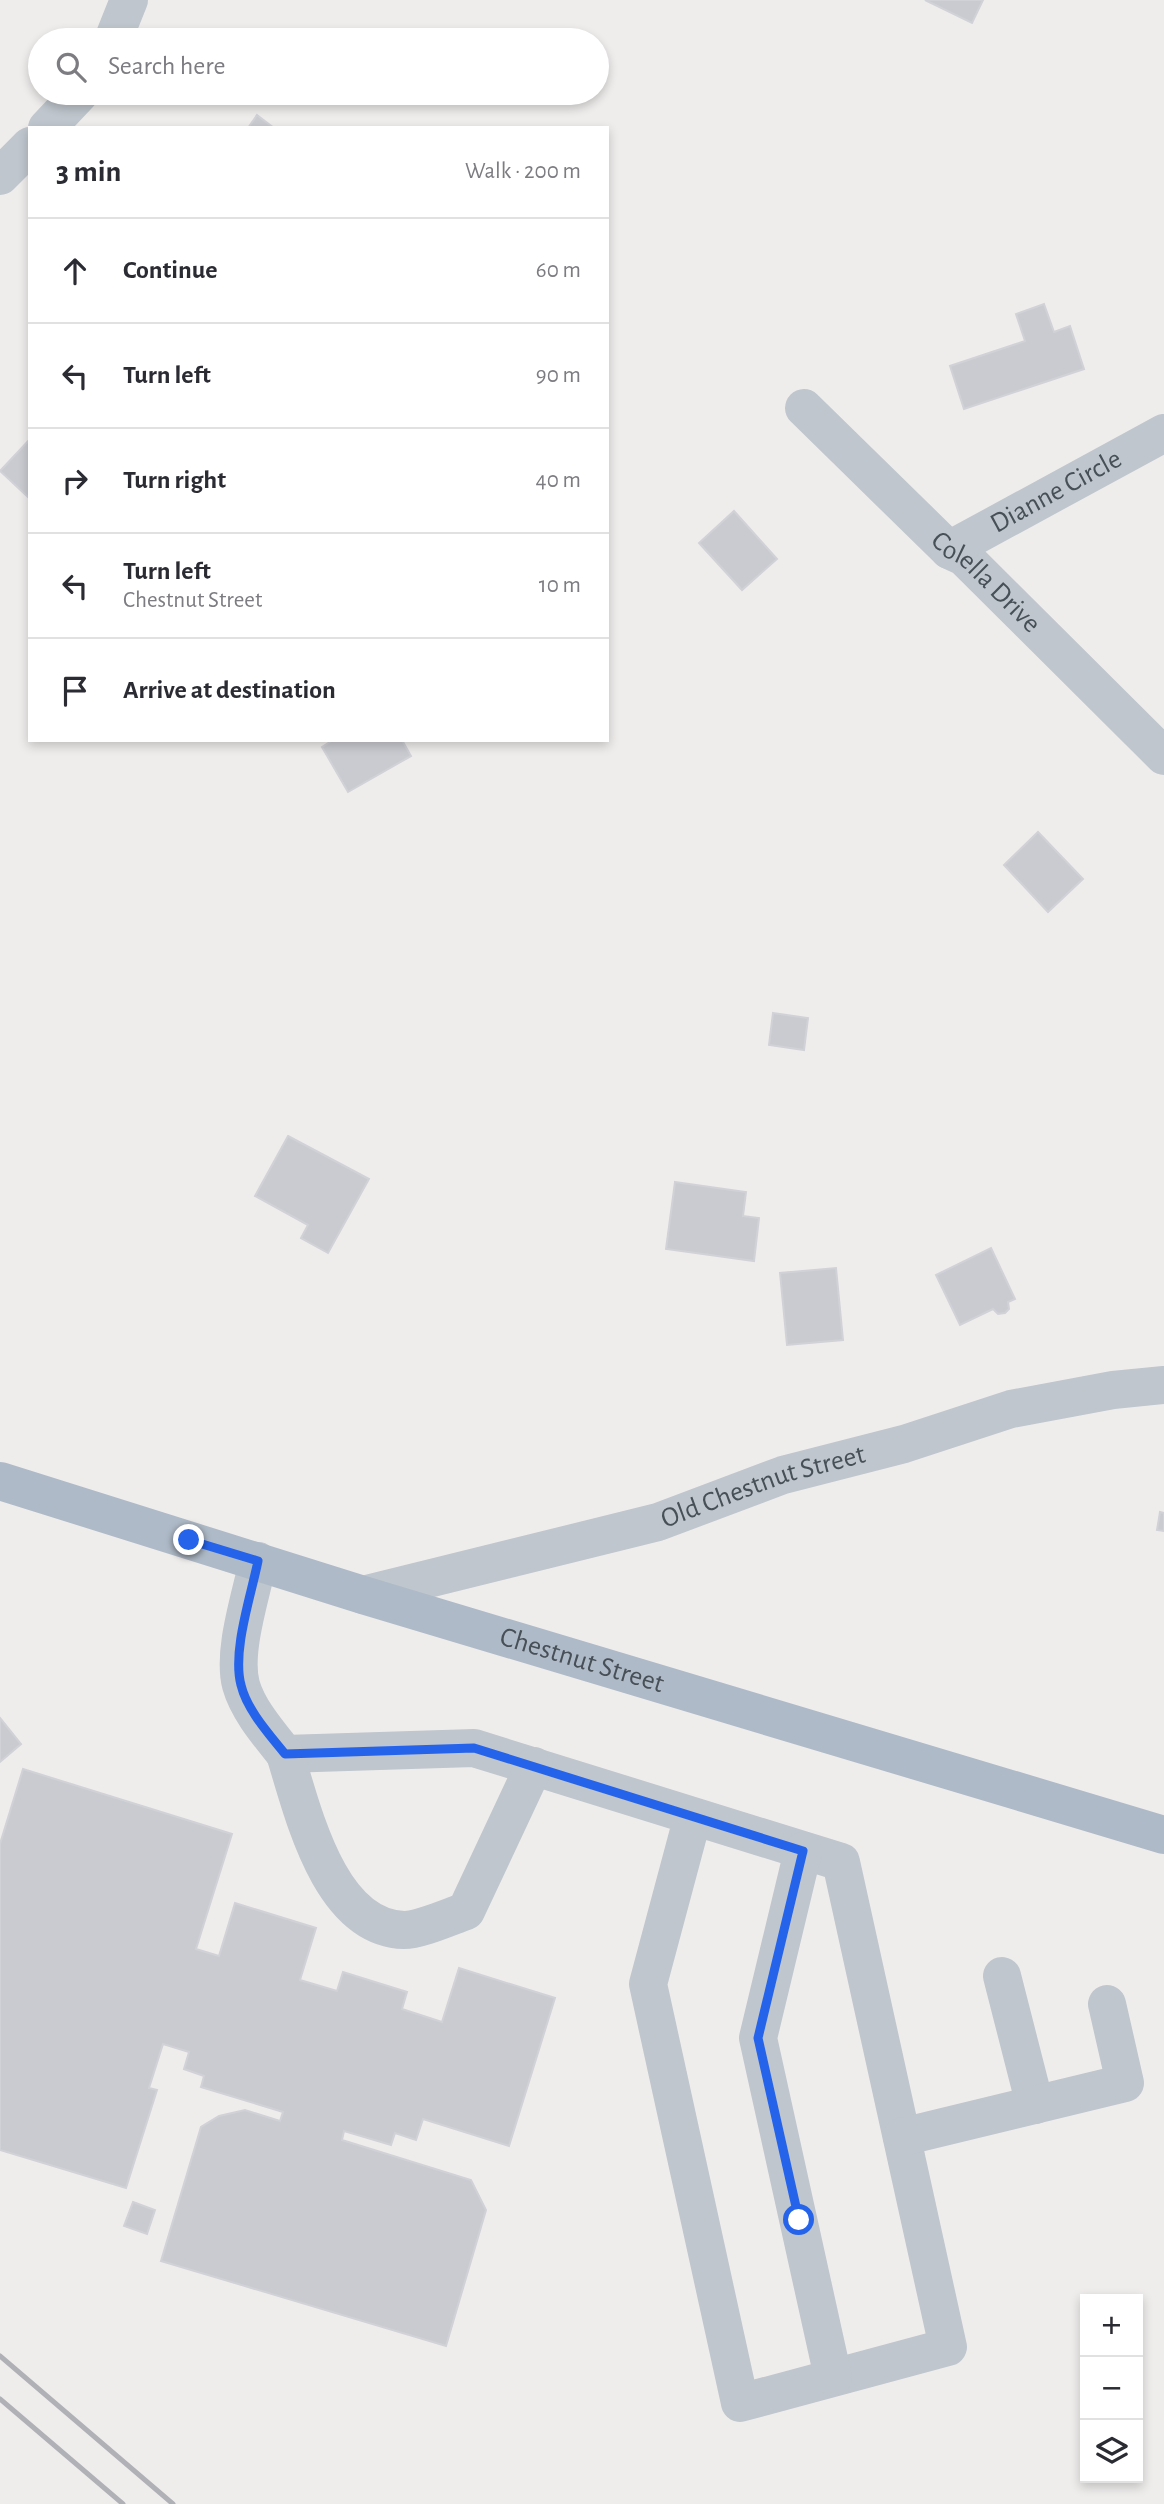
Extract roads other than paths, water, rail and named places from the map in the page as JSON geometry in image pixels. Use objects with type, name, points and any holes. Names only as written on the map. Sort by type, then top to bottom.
[{"type":"main road","name":"Chestnut Street","points":[[0,1480],[363,1595],[1164,1835]]},
{"type":"street","points":[[118,28],[129,0]]},
{"type":"street","points":[[49,126],[69,105]]},
{"type":"street","points":[[0,176],[28,148]]},
{"type":"street","name":"Colella Drive","points":[[804,408],[949,550],[964,558],[1164,756]]},
{"type":"street","name":"Dianne Circle","points":[[949,550],[1164,433]]},
{"type":"street","name":"Old Chestnut Street","points":[[363,1595],[658,1522],[783,1475],[904,1444],[1011,1409],[1113,1390],[1164,1385]]},
{"type":"street","points":[[258,1561],[237,1662],[241,1687],[250,1705],[285,1754],[311,1837],[345,1900],[372,1922],[388,1928],[407,1930],[466,1911],[534,1766]]},
{"type":"street","points":[[285,1754],[474,1748],[534,1766],[693,1816],[803,1851],[841,1862],[948,2347],[740,2403],[648,1984],[693,1816]]},
{"type":"street","points":[[803,1851],[758,2038],[833,2377]]},
{"type":"street","points":[[1002,1976],[1035,2105]]},
{"type":"street","points":[[902,2137],[1125,2083],[1107,2004]]},
{"type":"railway","points":[[0,2356],[173,2504]]},
{"type":"railway","points":[[0,2399],[123,2504]]}]
